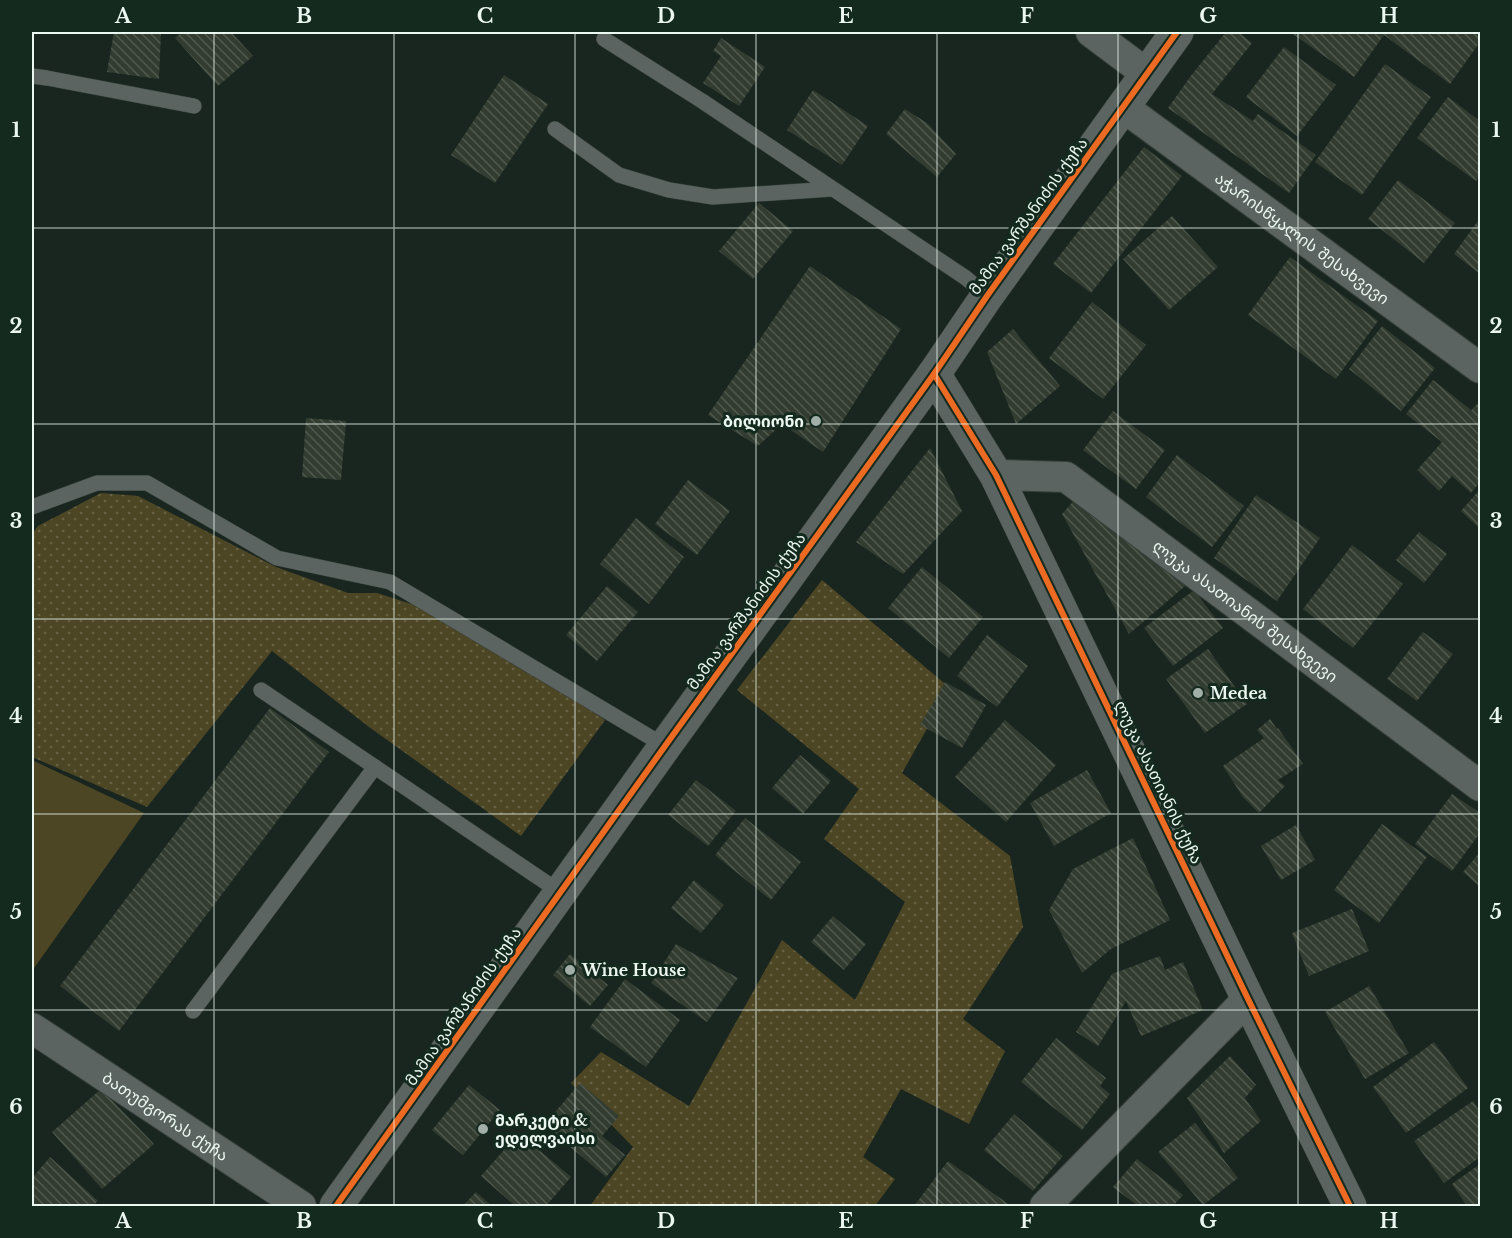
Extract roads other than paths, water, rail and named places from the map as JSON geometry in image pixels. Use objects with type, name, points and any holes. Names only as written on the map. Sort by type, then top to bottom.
[{"type":"street","points":[[1091,32],[1146,74]]},
{"type":"street","name":"მამია ვარშანიძის ქუჩა","points":[[336,1206],[1177,32]]},
{"type":"street","name":"აჭარისწყალის შესახვევი","points":[[1123,107],[1480,368]]},
{"type":"street","name":"ლუკა ასათიანის ქუჩა","points":[[934,374],[996,475],[1350,1206]]},
{"type":"street","name":"ლუკა ასათიანის შესახვევი","points":[[996,475],[1066,477],[1480,786]]},
{"type":"street","points":[[1045,1206],[1248,999]]},
{"type":"street","name":"ბათუმგორას ქუჩა","points":[[32,1028],[301,1206]]},
{"type":"lane","points":[[604,39],[702,101],[966,278],[987,296]]},
{"type":"lane","points":[[32,76],[194,106]]},
{"type":"lane","points":[[555,129],[619,175],[669,190],[713,197],[832,189]]},
{"type":"lane","points":[[32,507],[97,483],[147,483],[277,558],[390,582],[665,746]]},
{"type":"lane","points":[[261,690],[560,892]]},
{"type":"lane","points":[[193,1011],[375,767]]},
{"type":"place","name":"ბილიონი","points":[[816,421]]},
{"type":"place","name":"Medea","points":[[1198,693]]},
{"type":"place","name":"Wine House","points":[[570,970]]},
{"type":"place","name":"მარკეტი & ედელვაისი","points":[[483,1129]]}]
